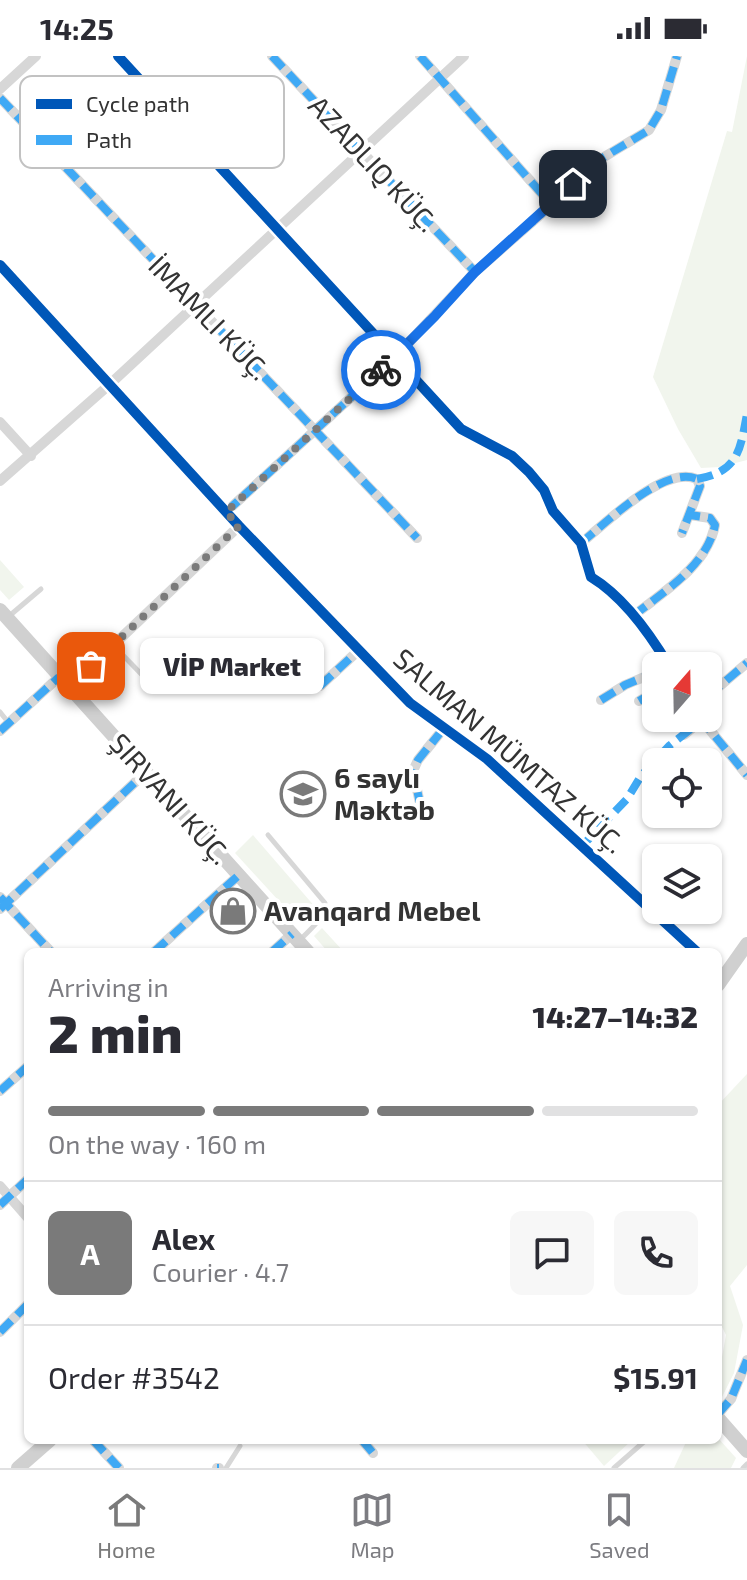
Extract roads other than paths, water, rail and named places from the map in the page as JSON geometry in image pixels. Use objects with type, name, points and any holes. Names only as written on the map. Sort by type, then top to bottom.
[{"type":"main road","name":"ŞIRVANI KÜÇ.","points":[[4,614],[299,942]]},
{"type":"main road","points":[[722,974],[747,944]]},
{"type":"main road","points":[[722,1421],[747,1451]]},
{"type":"main road","points":[[18,1468],[45,1444]]},
{"type":"street","points":[[0,89],[36,56]]},
{"type":"street","points":[[118,56],[136,76]]},
{"type":"street","points":[[272,56],[475,272]]},
{"type":"street","points":[[420,56],[551,204]]},
{"type":"street","points":[[0,481],[109,385],[464,56]]},
{"type":"street","points":[[226,512],[395,357],[475,272],[594,163],[649,130],[661,110],[677,56]]},
{"type":"street","points":[[0,98],[20,119]]},
{"type":"street","points":[[66,168],[417,538]]},
{"type":"street","points":[[221,168],[461,429],[512,456],[529,472],[544,490],[553,511],[581,543],[591,577],[604,585],[633,616],[660,652]]},
{"type":"street","name":"SALMAN MÜMTAZ KÜÇ.","points":[[0,265],[239,526],[410,703],[487,759],[693,948]]},
{"type":"street","points":[[0,422],[31,456]]},
{"type":"street","points":[[581,543],[666,479],[682,476],[697,479],[699,493],[682,533]]},
{"type":"street","points":[[633,616],[689,571],[713,534],[715,525],[710,518],[690,515]]},
{"type":"street","points":[[0,731],[113,645],[239,526]]},
{"type":"street","points":[[320,686],[359,650]]},
{"type":"street","points":[[722,684],[747,663]]},
{"type":"street","points":[[601,700],[642,678]]},
{"type":"street","points":[[421,808],[413,771],[444,728]]},
{"type":"street","points":[[684,735],[687,732]]},
{"type":"street","points":[[710,732],[747,775]]},
{"type":"street","points":[[47,948],[2,903],[145,773]]},
{"type":"street","points":[[158,948],[239,875]]},
{"type":"street","points":[[0,1091],[24,1070]]},
{"type":"street","points":[[0,1205],[24,1183]]},
{"type":"street","points":[[0,1186],[24,1213]]},
{"type":"street","points":[[0,1332],[24,1308]]},
{"type":"street","points":[[722,1411],[731,1399],[747,1360]]},
{"type":"street","points":[[97,1444],[119,1468]]},
{"type":"street","points":[[365,1444],[373,1453]]},
{"type":"lane","points":[[4,614],[41,589]]},
{"type":"lane","points":[[113,645],[154,684],[180,667]]},
{"type":"lane","points":[[0,712],[9,722]]},
{"type":"lane","points":[[268,835],[325,903],[321,919],[299,942]]},
{"type":"lane","points":[[614,1468],[641,1444]]},
{"type":"lane","points":[[226,1468],[240,1446]]},
{"type":"place","name":"VİP Market","points":[[91,666]]},
{"type":"place","name":"6 saylı Məktəb","points":[[303,794]]},
{"type":"place","name":"Avanqard Mebel","points":[[233,911]]}]
